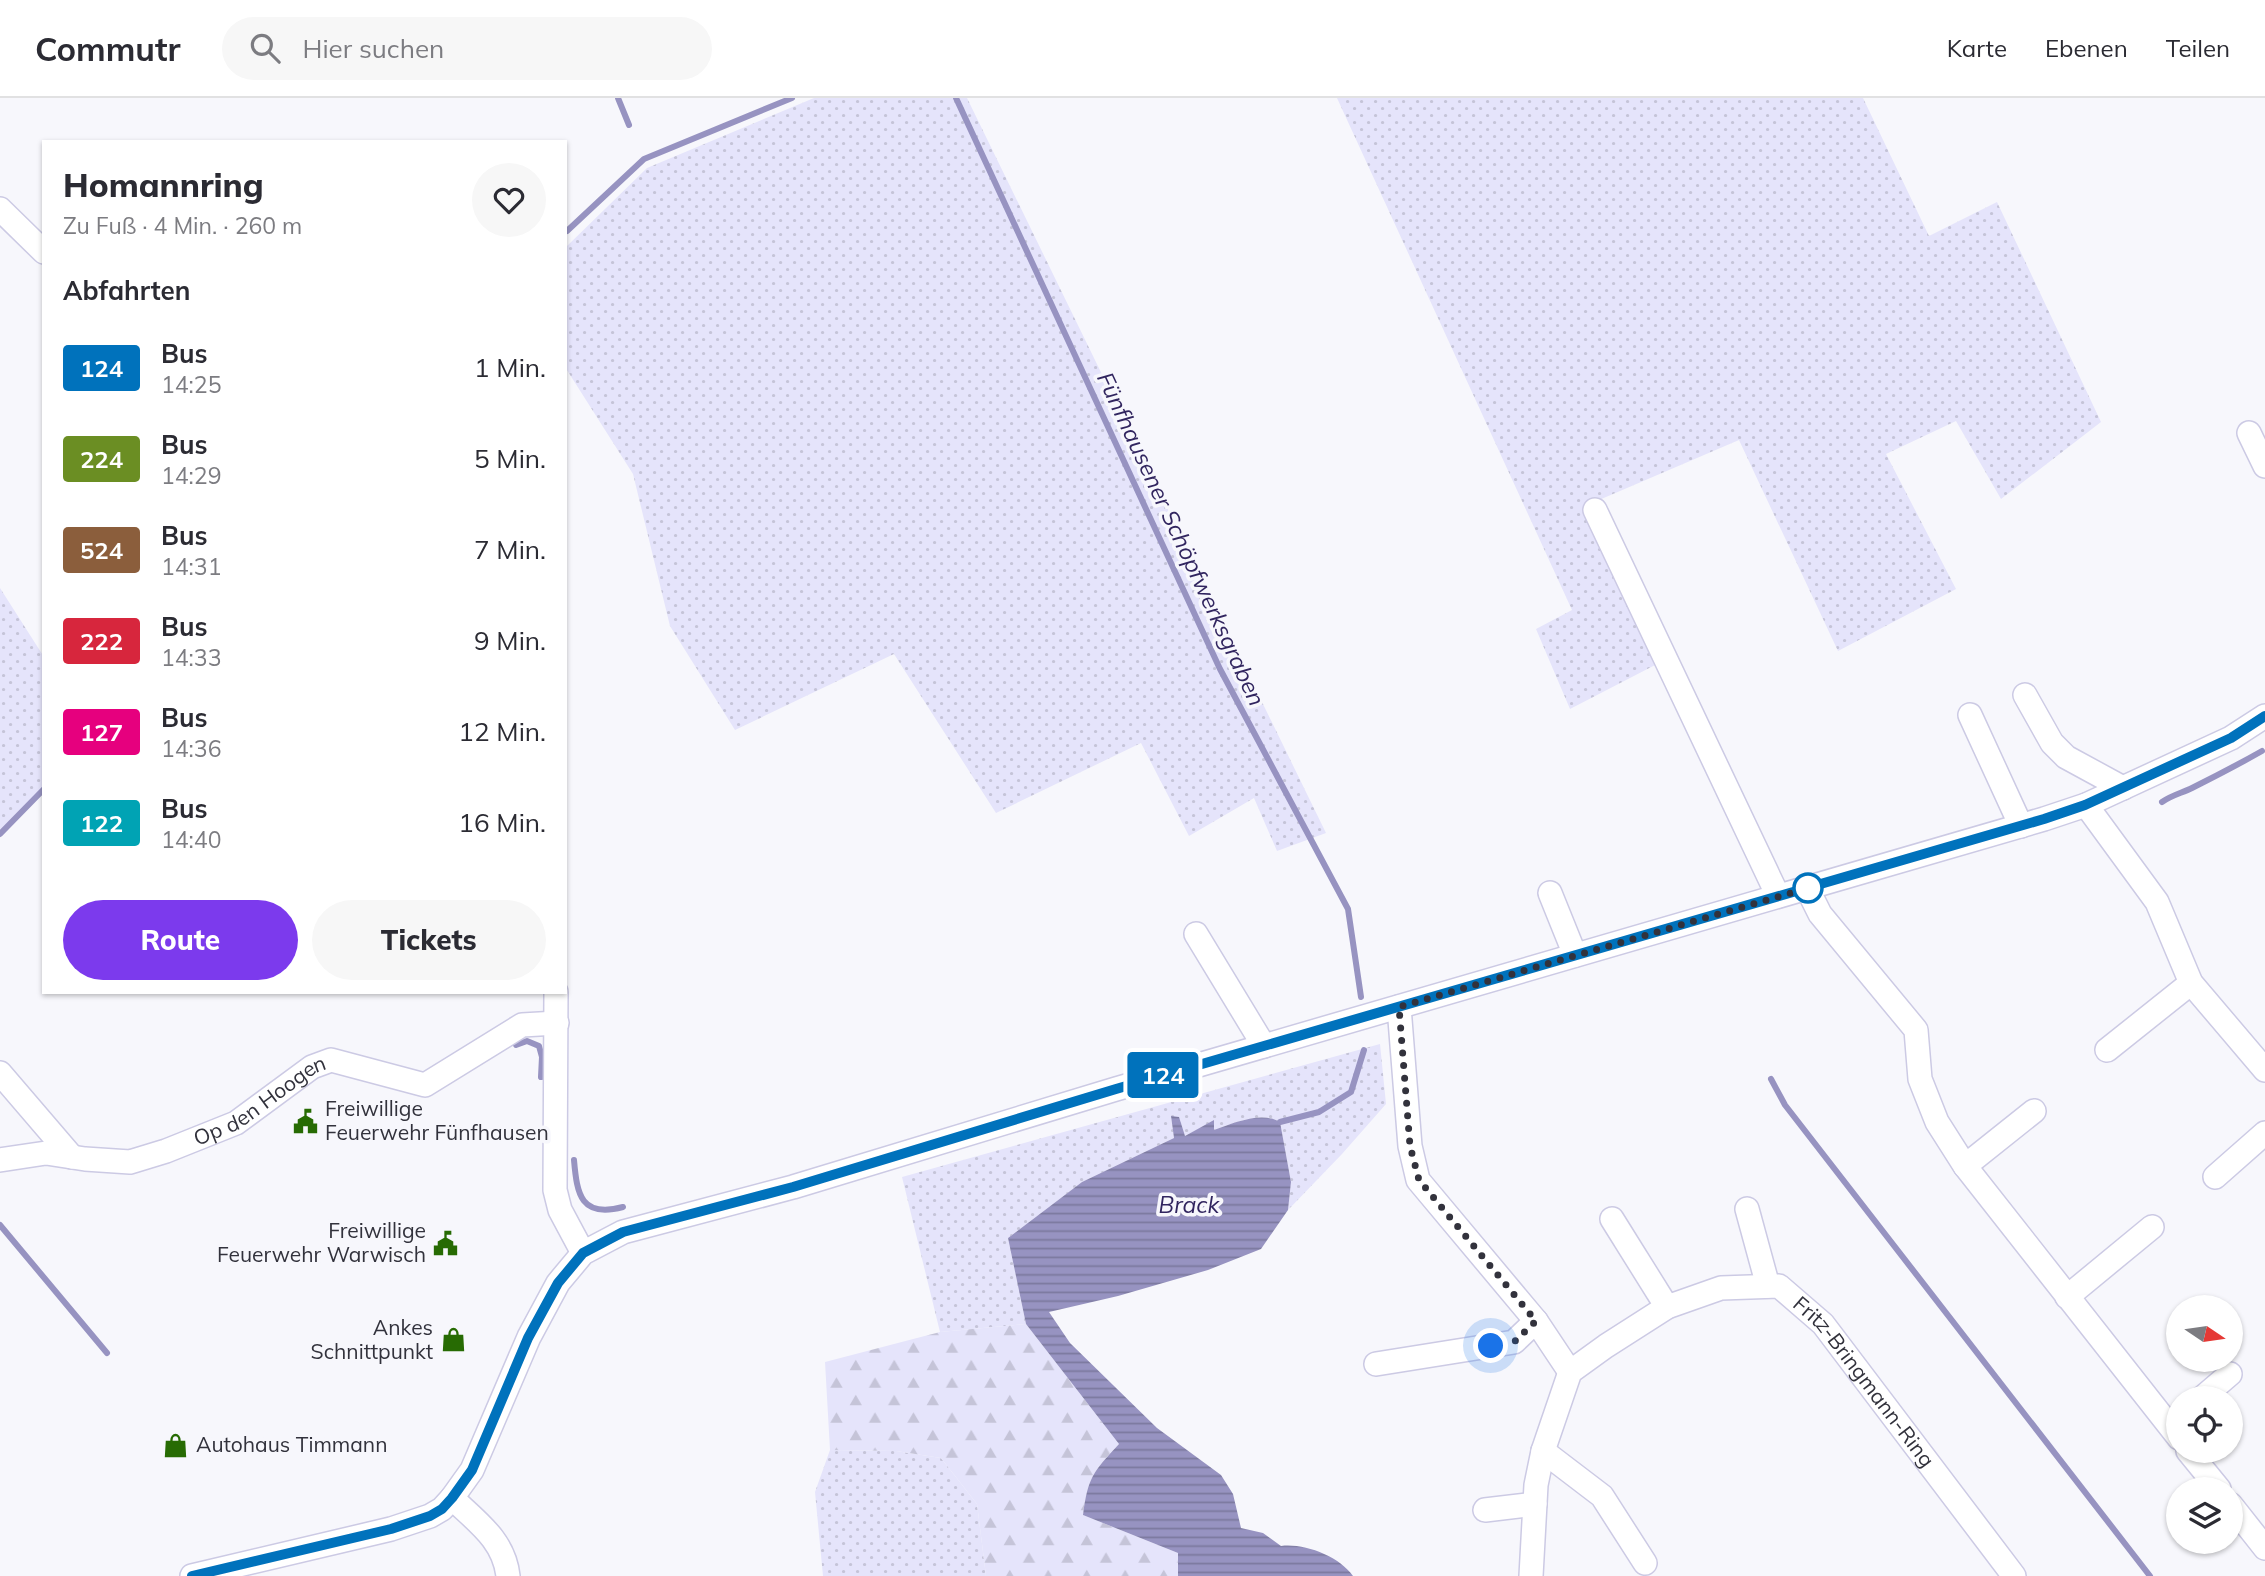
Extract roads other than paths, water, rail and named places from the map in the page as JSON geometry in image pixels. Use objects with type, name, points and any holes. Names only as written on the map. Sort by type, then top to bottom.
[{"type":"street","points":[[0,209],[42,250]]},
{"type":"street","points":[[2249,433],[2265,466]]},
{"type":"street","points":[[1595,510],[1778,896]]},
{"type":"street","points":[[2025,695],[2052,743],[2066,757],[2123,788]]},
{"type":"street","points":[[1970,715],[2021,826]]},
{"type":"street","points":[[192,1576],[430,1516],[452,1498],[472,1470],[536,1322],[558,1283],[583,1253],[623,1232],[793,1187],[1264,1046],[2021,826],[2085,805],[2123,788],[2231,738],[2265,716]]},
{"type":"street","points":[[2085,805],[2157,902],[2190,983],[2265,1070]]},
{"type":"street","points":[[1807,888],[1820,914],[1916,1030],[1920,1079],[1937,1122],[1965,1166],[2067,1297],[2166,1416]]},
{"type":"street","points":[[1550,893],[1575,955]]},
{"type":"street","points":[[1196,934],[1264,1046]]},
{"type":"street","points":[[2106,1050],[2190,983]]},
{"type":"street","points":[[556,994],[555,1190],[560,1210],[583,1253]]},
{"type":"street","points":[[1399,1007],[1410,1146],[1419,1180],[1536,1321],[1570,1372],[1543,1451],[1535,1504],[1531,1576]]},
{"type":"street","name":"Op den Hoogen","points":[[0,1160],[46,1153],[130,1162],[166,1152],[236,1123],[312,1067],[331,1060],[425,1085],[522,1025],[557,1023]]},
{"type":"street","points":[[0,1073],[72,1157]]},
{"type":"street","points":[[1965,1166],[2034,1111]]},
{"type":"street","points":[[2215,1177],[2265,1133]]},
{"type":"street","points":[[1747,1209],[1768,1286]]},
{"type":"street","points":[[1612,1219],[1667,1307]]},
{"type":"street","points":[[2067,1297],[2152,1227]]},
{"type":"street","name":"Fritz-Bringmann-Ring","points":[[1570,1372],[1667,1307],[1721,1288],[1779,1286],[1823,1324],[2014,1576]]},
{"type":"street","points":[[1376,1364],[1514,1342],[1536,1321]]},
{"type":"street","points":[[2216,1386],[2230,1374]]},
{"type":"street","points":[[1543,1451],[1602,1496],[1645,1563]]},
{"type":"street","points":[[2198,1463],[2209,1477]]},
{"type":"street","points":[[452,1498],[496,1540],[507,1563],[508,1576]]},
{"type":"street","points":[[1485,1510],[1535,1504]]},
{"type":"street","points":[[2243,1520],[2265,1548]]},
{"type":"water","name":"Brack","points":[[1171,1116],[1179,1117],[1185,1136],[1214,1120],[1214,1130],[1256,1118],[1280,1122],[1291,1182],[1288,1210],[1261,1249],[1208,1270],[1118,1296],[1049,1312],[1070,1343],[1157,1428],[1221,1475],[1233,1494],[1241,1528],[1263,1533],[1281,1546],[1320,1552],[1339,1562],[1353,1576],[1178,1576],[1178,1553],[1083,1515],[1093,1476],[1119,1444],[1026,1324],[1008,1238],[1082,1182],[1174,1138]]},
{"type":"waterway","points":[[618,98],[629,125]]},
{"type":"waterway","points":[[567,231],[644,159],[792,98]]},
{"type":"waterway","name":"Fünfhausener Schöpfwerksgraben","points":[[956,98],[1220,669],[1348,909],[1361,997]]},
{"type":"waterway","points":[[2162,802],[2262,751]]},
{"type":"waterway","points":[[0,834],[42,791]]},
{"type":"waterway","points":[[516,1045],[527,1041],[539,1046],[542,1057],[541,1077]]},
{"type":"waterway","name":"Fünfhausener Schöpfwerksgraben","points":[[1280,1122],[1319,1112],[1351,1092],[1364,1050]]},
{"type":"waterway","points":[[1771,1079],[1785,1105],[2150,1576]]},
{"type":"waterway","points":[[574,1160],[577,1184],[584,1201],[598,1209],[623,1207]]},
{"type":"waterway","points":[[0,1225],[107,1353]]},
{"type":"place","name":"Freiwillige Feuerwehr Fünfhausen","points":[[305,1121]]},
{"type":"place","name":"Freiwillige Feuerwehr Warwisch","points":[[446,1243]]},
{"type":"place","name":"Ankes Schnittpunkt","points":[[453,1340]]},
{"type":"place","name":"Autohaus Timmann","points":[[176,1445]]}]
